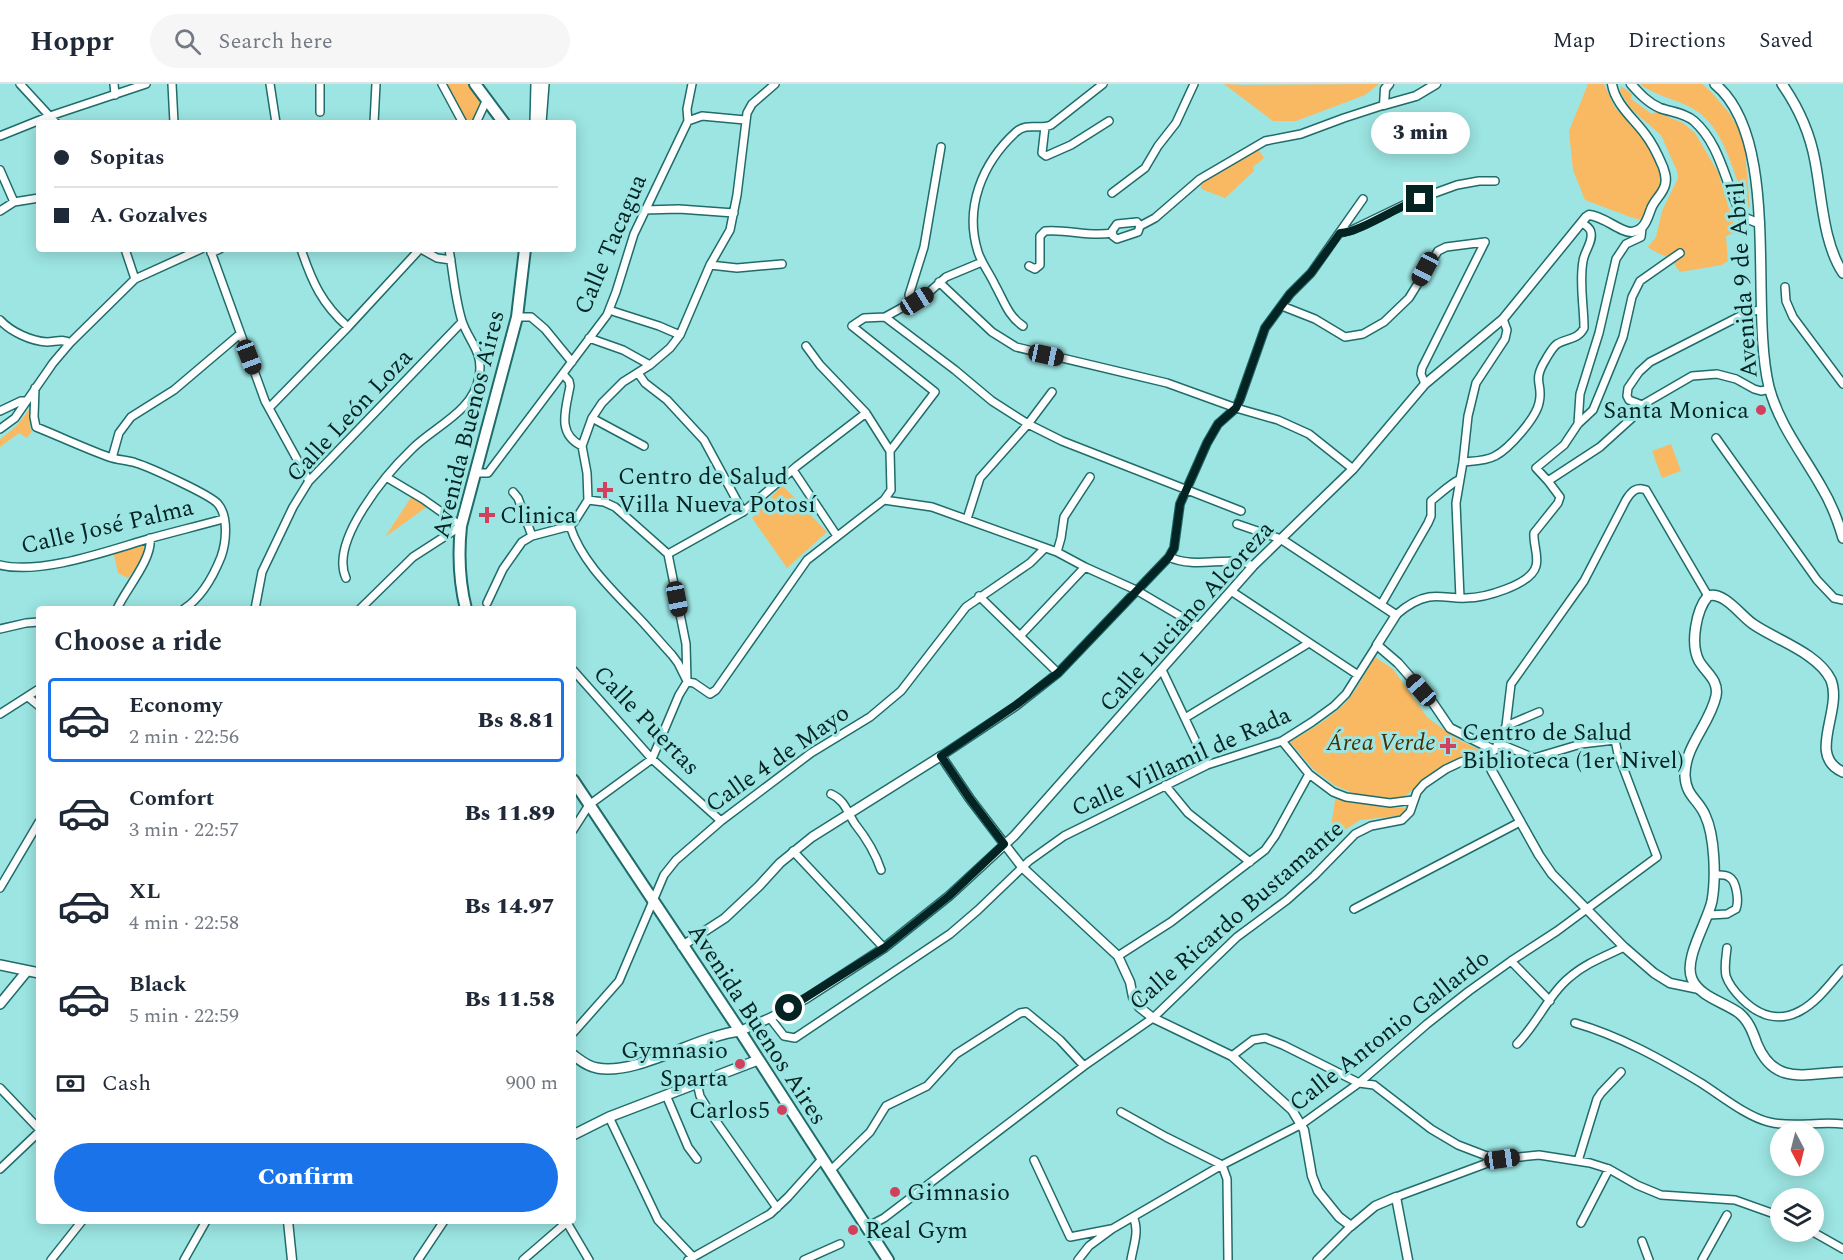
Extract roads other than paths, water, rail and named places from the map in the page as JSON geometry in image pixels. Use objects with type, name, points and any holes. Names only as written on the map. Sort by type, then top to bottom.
[{"type":"main road","points":[[475,84],[502,120]]},
{"type":"main road","points":[[535,120],[536,84]]},
{"type":"main road","points":[[541,120],[544,84]]},
{"type":"main road","name":"Avenida 9 de Abril","points":[[1715,84],[1732,102],[1748,135],[1755,174],[1763,348],[1770,389],[1784,425],[1823,488],[1843,538]]},
{"type":"main road","points":[[1782,84],[1795,105],[1810,140],[1830,248],[1843,273]]},
{"type":"main road","name":"Avenida Buenos Aires","points":[[465,606],[458,559],[461,526],[517,317],[525,252]]},
{"type":"main road","points":[[1843,772],[1831,764],[1827,755],[1826,741],[1836,710],[1835,690],[1831,679],[1820,666],[1791,644],[1754,625],[1724,599],[1713,595],[1708,596],[1701,608],[1695,646],[1700,663],[1714,680],[1716,695],[1708,719],[1688,758],[1685,777],[1691,797],[1700,806],[1708,820],[1714,875],[1709,915],[1691,962],[1690,973],[1699,989],[1746,1019],[1759,1049],[1781,1072],[1802,1075],[1843,1072]]},
{"type":"main road","name":"Avenida Buenos Aires","points":[[576,785],[740,1031],[888,1260]]},
{"type":"main road","points":[[0,965],[36,972]]},
{"type":"main road","points":[[0,1004],[27,971]]},
{"type":"main road","name":"Calle Luciano Alcoreza","points":[[576,1057],[594,1068],[628,1066],[651,1060],[714,1035],[740,1031]]},
{"type":"main road","points":[[576,1134],[609,1117],[758,1060]]},
{"type":"street","points":[[20,84],[53,120]]},
{"type":"street","points":[[114,84],[115,94]]},
{"type":"street","points":[[40,120],[146,84]]},
{"type":"street","points":[[172,84],[174,120]]},
{"type":"street","points":[[270,84],[276,120]]},
{"type":"street","points":[[320,84],[320,112]]},
{"type":"street","points":[[374,120],[376,84]]},
{"type":"street","points":[[442,84],[461,120]]},
{"type":"street","points":[[692,84],[687,109],[688,121],[702,116],[745,120]]},
{"type":"street","points":[[487,603],[509,558],[522,542],[532,536],[570,526],[588,500],[587,473],[582,446],[592,418],[602,404],[623,382],[650,365],[670,348],[680,335],[710,265],[730,230],[747,112],[752,104],[775,84]]},
{"type":"street","points":[[1023,326],[1012,317],[982,262],[973,225],[973,205],[986,169],[1017,132],[1029,126],[1045,127],[1055,122],[1103,84]]},
{"type":"street","points":[[1113,193],[1145,168],[1176,123],[1194,84]]},
{"type":"street","points":[[1384,105],[1385,89],[1389,84]]},
{"type":"street","points":[[1112,233],[1118,239],[1138,232],[1140,226],[1155,218],[1200,179],[1265,141],[1301,134],[1416,96],[1436,84]]},
{"type":"street","points":[[1463,462],[1485,460],[1497,456],[1515,438],[1537,410],[1541,394],[1537,377],[1546,358],[1553,348],[1575,337],[1584,328],[1580,289],[1583,258],[1591,233],[1582,223],[1589,215],[1595,216],[1627,232],[1635,232],[1642,228],[1653,202],[1665,188],[1666,178],[1658,155],[1619,101],[1612,84]]},
{"type":"street","points":[[1631,84],[1647,100],[1658,107],[1693,120],[1717,155],[1743,217],[1758,223]]},
{"type":"street","points":[[477,120],[487,99]]},
{"type":"street","name":"Calle Tacagua","points":[[476,473],[488,473],[609,310],[628,248],[688,121]]},
{"type":"street","points":[[1045,127],[1042,152],[1047,156],[1071,145],[1109,121]]},
{"type":"street","points":[[0,136],[36,122]]},
{"type":"street","points":[[917,301],[909,295],[924,248],[941,147]]},
{"type":"street","points":[[0,170],[14,202]]},
{"type":"street","points":[[1340,233],[1352,230],[1410,202],[1466,182],[1495,181]]},
{"type":"street","points":[[0,211],[14,202],[36,198]]},
{"type":"street","points":[[682,946],[725,918],[793,851],[941,756],[1058,673],[1169,557],[1174,548],[1180,504],[1186,489],[1213,432],[1222,419],[1236,408],[1265,328],[1311,273],[1363,199]]},
{"type":"street","points":[[644,210],[679,208],[734,213]]},
{"type":"street","points":[[1112,233],[1117,224],[1137,222],[1140,226]]},
{"type":"street","name":"Calle Luciano Alcoreza","points":[[740,1031],[807,998],[884,948],[949,896],[1004,844],[1029,820],[1253,566],[1353,469],[1425,384],[1503,319],[1582,223]]},
{"type":"street","points":[[1578,424],[1580,394],[1599,333],[1616,258],[1626,244],[1641,237],[1642,228]]},
{"type":"street","points":[[1029,266],[1039,267],[1040,236],[1045,231],[1097,236],[1112,233]]},
{"type":"street","points":[[1282,306],[1310,316],[1345,337],[1363,334],[1384,322],[1409,298],[1437,251],[1446,247],[1485,242],[1422,368],[1421,374],[1425,384]]},
{"type":"street","points":[[126,252],[135,279]]},
{"type":"street","points":[[0,429],[15,418],[70,343],[135,279],[194,252]]},
{"type":"street","points":[[211,252],[269,408],[309,481]]},
{"type":"street","points":[[302,252],[320,296],[348,327]]},
{"type":"street","points":[[269,408],[418,252]]},
{"type":"street","points":[[426,252],[437,258],[451,260]]},
{"type":"street","points":[[346,578],[343,561],[348,538],[357,520],[386,477],[412,448],[461,410],[476,389],[480,371],[479,357],[462,322],[450,252]]},
{"type":"street","points":[[1680,253],[1640,281],[1635,288],[1623,336],[1593,410],[1578,424],[1564,445],[1536,468],[1548,481],[1600,447],[1632,418],[1642,405],[1685,380],[1701,375],[1726,376],[1754,388],[1770,389]]},
{"type":"street","points":[[885,317],[917,301],[946,277],[982,262]]},
{"type":"street","points":[[710,265],[737,268],[782,264]]},
{"type":"street","points":[[939,282],[992,332],[1016,347],[1167,383],[1236,408],[1278,420],[1309,434],[1353,469]]},
{"type":"street","points":[[1785,287],[1786,301],[1793,317],[1843,384]]},
{"type":"street","points":[[1642,405],[1629,400],[1627,396],[1630,385],[1644,367],[1744,314],[1762,309]]},
{"type":"street","points":[[609,310],[680,335]]},
{"type":"street","points":[[517,317],[531,317],[545,329],[572,362]]},
{"type":"street","points":[[890,451],[935,392],[852,326],[864,318],[885,317],[992,401],[1028,424],[1062,441],[1241,511]]},
{"type":"street","points":[[1460,598],[1456,503],[1472,395],[1482,370],[1505,339],[1507,330],[1503,319]]},
{"type":"street","points":[[0,320],[27,338],[46,342],[67,340],[70,343]]},
{"type":"street","name":"Calle León Loza","points":[[256,606],[262,572],[293,507],[309,481],[462,322]]},
{"type":"street","points":[[112,458],[119,433],[131,417],[174,390],[240,334]]},
{"type":"street","points":[[589,338],[623,350],[650,365]]},
{"type":"street","points":[[687,682],[694,683],[710,694],[718,688],[807,560],[884,500],[891,490],[890,451],[866,413],[820,365],[806,346]]},
{"type":"street","points":[[638,373],[645,383],[667,400],[704,440],[743,512]]},
{"type":"street","points":[[562,374],[569,381],[570,386],[564,420],[566,430],[572,440],[582,446]]},
{"type":"street","points":[[35,388],[36,427],[112,458],[135,463],[206,495],[220,507],[225,541],[217,566],[198,597],[188,606]]},
{"type":"street","points":[[967,519],[980,478],[1028,424],[1052,392]]},
{"type":"street","points":[[0,411],[26,401]]},
{"type":"street","points":[[668,554],[743,512],[866,413]]},
{"type":"street","points":[[592,418],[644,446]]},
{"type":"street","points":[[1716,438],[1817,580],[1833,598],[1843,600]]},
{"type":"street","points":[[793,470],[837,536]]},
{"type":"street","points":[[363,606],[413,557],[461,526],[423,499],[386,477]]},
{"type":"street","points":[[1057,552],[1064,517],[1090,477]]},
{"type":"street","points":[[1382,603],[1428,523],[1431,516],[1431,501],[1459,480]]},
{"type":"street","name":"Calle Villamil de Rada","points":[[770,1018],[784,1036],[789,1039],[795,1038],[950,934],[1022,867],[1064,836],[1207,765],[1282,741],[1334,706],[1346,694],[1396,615],[1403,609],[1433,596],[1460,598],[1480,596],[1507,589],[1527,578],[1537,564],[1534,533],[1558,503],[1560,497],[1548,481]]},
{"type":"street","points":[[1377,645],[1405,671],[1433,703],[1450,728],[1496,746],[1506,726],[1511,684],[1584,581],[1631,493],[1638,488],[1646,490],[1708,596]]},
{"type":"street","points":[[513,492],[518,498],[532,536]]},
{"type":"street","points":[[576,825],[589,805],[652,759],[679,695],[687,682],[686,644],[668,554],[615,507],[604,502],[588,500]]},
{"type":"street","points":[[884,500],[925,505],[1057,552],[1136,590],[1199,627]]},
{"type":"street","name":"Calle José Palma","points":[[0,565],[25,568],[41,566],[105,552],[223,519]]},
{"type":"street","points":[[1237,524],[1281,538],[1382,603],[1396,615]]},
{"type":"street","points":[[570,526],[593,567],[672,655],[687,682]]},
{"type":"street","points":[[119,606],[144,562],[151,544],[150,538]]},
{"type":"street","name":"Calle 4 de Mayo","points":[[576,1030],[619,981],[664,875],[676,860],[721,821],[812,753],[870,717],[901,691],[936,648],[958,615],[979,596],[1030,562],[1045,548]]},
{"type":"street","points":[[1169,557],[1193,564],[1240,562],[1253,566]]},
{"type":"street","points":[[1020,636],[1085,567]]},
{"type":"street","points":[[1231,591],[1358,675]]},
{"type":"street","points":[[979,596],[1058,673]]},
{"type":"street","points":[[0,629],[36,622]]},
{"type":"street","points":[[1185,718],[1309,643]]},
{"type":"street","points":[[1162,670],[1207,765]]},
{"type":"street","name":"Calle Puertas","points":[[576,673],[652,759],[721,821]]},
{"type":"street","points":[[0,714],[36,691]]},
{"type":"street","points":[[28,697],[36,704]]},
{"type":"street","points":[[1506,726],[1539,712]]},
{"type":"street","name":"Calle Antonio Gallardo","points":[[1078,1260],[1089,1246],[1113,1229],[1222,1165],[1302,1124],[1359,1083],[1427,1024],[1511,960],[1557,932],[1657,857],[1618,754],[1615,740],[1581,744],[1534,758],[1496,746]]},
{"type":"street","points":[[1282,741],[1309,774],[1326,789],[1339,795],[1390,803],[1413,800]]},
{"type":"street","name":"Calle Ricardo Bustamante","points":[[867,1227],[884,1218],[1084,1066],[1153,1018],[1237,937],[1287,900],[1314,876],[1354,834],[1371,826],[1402,820],[1410,812],[1417,792],[1424,784],[1461,762],[1485,756],[1496,746]]},
{"type":"street","points":[[941,756],[970,799],[1022,867],[1118,956],[1139,1007],[1153,1018],[1232,1056],[1292,1110],[1302,1124],[1312,1176],[1318,1191],[1339,1217],[1351,1226]]},
{"type":"street","points":[[1485,756],[1520,822],[1552,874],[1648,968],[1670,983],[1699,989]]},
{"type":"street","points":[[1118,956],[1171,922],[1264,850],[1275,836],[1309,774]]},
{"type":"street","points":[[1165,785],[1188,813],[1250,862]]},
{"type":"street","points":[[831,794],[842,801],[874,850],[881,870]]},
{"type":"street","points":[[1354,909],[1520,822]]},
{"type":"street","points":[[0,888],[36,827]]},
{"type":"street","points":[[793,851],[884,948]]},
{"type":"street","points":[[1709,915],[1727,914],[1736,909],[1738,904],[1732,880],[1729,877],[1714,875]]},
{"type":"street","points":[[1517,1044],[1532,1028],[1571,975],[1624,947]]},
{"type":"street","points":[[1727,948],[1725,973],[1728,983],[1747,1005],[1768,1016],[1783,1016],[1803,1010],[1843,969]]},
{"type":"street","points":[[1511,960],[1550,1001]]},
{"type":"street","points":[[830,1171],[870,1132],[886,1106],[921,1090],[935,1080],[944,1065],[956,1054],[1017,1015],[1026,1012],[1060,1040],[1084,1066]]},
{"type":"street","points":[[1575,1023],[1616,1037],[1641,1049],[1680,1070],[1753,1116],[1767,1122],[1795,1125],[1843,1124]]},
{"type":"street","points":[[1232,1056],[1254,1040],[1265,1038],[1359,1083],[1374,1085],[1431,1130],[1458,1145],[1492,1158],[1539,1155],[1578,1161],[1609,1169],[1636,1185],[1661,1195],[1735,1200],[1770,1212]]},
{"type":"street","points":[[1578,1161],[1598,1099],[1621,1072]]},
{"type":"street","points":[[697,1083],[700,1096],[709,1111],[777,1208]]},
{"type":"street","points":[[0,1088],[36,1127]]},
{"type":"street","points":[[666,1095],[688,1147],[697,1159]]},
{"type":"street","points":[[1121,1112],[1222,1165],[1227,1179],[1228,1260]]},
{"type":"street","points":[[609,1117],[658,1221],[691,1258],[751,1226],[777,1208],[822,1160]]},
{"type":"street","points":[[0,1169],[36,1133]]},
{"type":"street","points":[[1317,1260],[1351,1226],[1376,1206],[1485,1164],[1492,1158]]},
{"type":"street","points":[[1034,1160],[1070,1237],[1096,1230],[1113,1229]]},
{"type":"street","points":[[1581,1223],[1609,1169]]},
{"type":"street","points":[[1396,1197],[1408,1260]]},
{"type":"street","points":[[1702,1260],[1727,1215]]},
{"type":"street","points":[[1131,1260],[1136,1230],[1133,1218]]},
{"type":"street","points":[[51,1260],[80,1224]]},
{"type":"street","points":[[184,1260],[204,1224]]},
{"type":"street","points":[[288,1224],[292,1260]]},
{"type":"street","points":[[418,1260],[442,1224]]},
{"type":"street","points":[[523,1260],[564,1224]]},
{"type":"street","points":[[569,1224],[589,1260]]},
{"type":"street","points":[[1824,1238],[1843,1249]]},
{"type":"street","points":[[1642,1241],[1649,1260]]},
{"type":"street","points":[[804,1260],[840,1244]]},
{"type":"place","name":"Santa Monica","points":[[1761,410]]},
{"type":"place","name":"Centro de Salud Villa Nueva Potosí","points":[[605,490]]},
{"type":"place","name":"Clinica","points":[[487,515]]},
{"type":"place","name":"Centro de Salud Biblioteca (1er Nivel)","points":[[1448,746]]},
{"type":"place","name":"Gymnasio Sparta","points":[[740,1064]]},
{"type":"place","name":"Carlos5","points":[[782,1110]]},
{"type":"place","name":"Gimnasio","points":[[895,1192]]},
{"type":"place","name":"Real Gym","points":[[853,1230]]},
{"type":"park label","name":"Área Verde","points":[[1381,742]]}]
